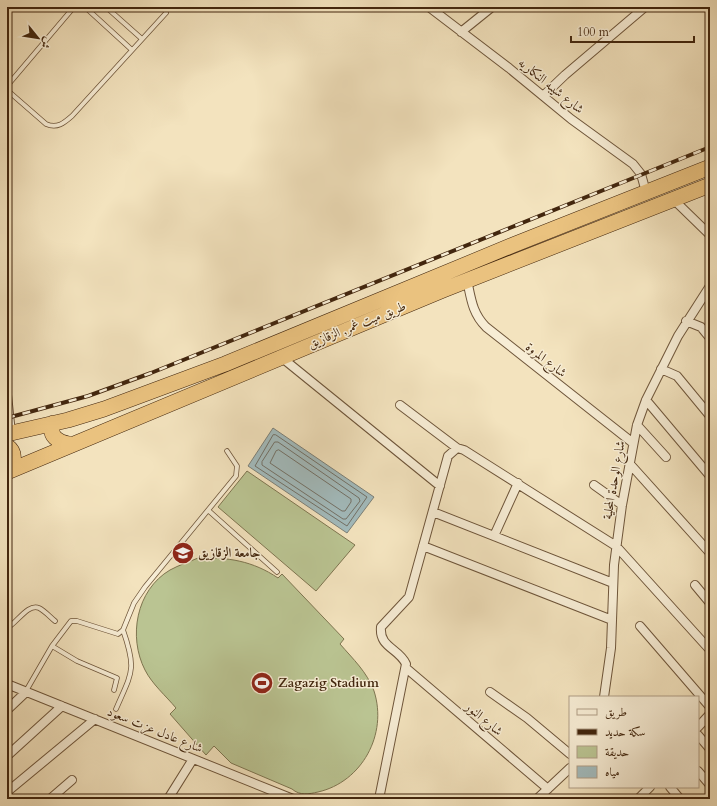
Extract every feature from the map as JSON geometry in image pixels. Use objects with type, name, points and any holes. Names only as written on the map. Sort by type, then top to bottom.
[{"type":"highway","name":"طريق ميت غمر, الزقازيق","points":[[8,438],[52,423],[104,409],[225,364],[710,167]]},
{"type":"highway","name":"طريق ميت غمر, الزقازيق","points":[[7,471],[281,356],[468,280],[710,185]]},
{"type":"highway","points":[[52,423],[52,433],[54,438],[69,444]]},
{"type":"highway","points":[[7,471],[14,459],[8,438]]},
{"type":"street","name":"شارع شيبه النكاريه","points":[[429,7],[638,170],[646,192]]},
{"type":"street","points":[[461,32],[492,7]]},
{"type":"street","points":[[543,96],[565,75],[645,7]]},
{"type":"street","points":[[674,200],[710,235]]},
{"type":"street","name":"شارع المروة","points":[[468,280],[472,307],[478,318],[486,327],[633,443]]},
{"type":"street","name":"شارع الوحدة المحلية","points":[[604,696],[611,648],[616,546],[629,463],[637,425],[646,400],[686,321],[710,286]]},
{"type":"street","points":[[686,321],[701,327],[710,338]]},
{"type":"street","points":[[281,356],[440,486]]},
{"type":"street","points":[[661,369],[677,376],[710,416]]},
{"type":"street","points":[[7,395],[8,438]]},
{"type":"street","points":[[646,400],[710,476]]},
{"type":"street","points":[[400,405],[457,448],[464,450],[518,483],[616,546],[710,650]]},
{"type":"street","points":[[637,425],[666,457]]},
{"type":"street","points":[[457,448],[448,456],[424,546],[612,620]]},
{"type":"street","points":[[629,463],[710,553]]},
{"type":"street","points":[[494,536],[518,483]]},
{"type":"street","points":[[594,485],[622,505]]},
{"type":"street","points":[[433,512],[613,583]]},
{"type":"street","name":"شارع النور","points":[[424,546],[409,597],[381,627],[380,636],[383,641],[403,658],[406,668],[548,788]]},
{"type":"street","points":[[695,585],[710,603]]},
{"type":"street","points":[[640,626],[710,707]]},
{"type":"street","points":[[379,799],[406,668]]},
{"type":"street","name":"شارع عادل عزت سعود","points":[[7,684],[287,798]]},
{"type":"street","points":[[605,688],[611,696]]},
{"type":"street","points":[[7,710],[26,692]]},
{"type":"street","points":[[490,692],[521,714],[569,753]]},
{"type":"street","points":[[7,756],[62,706]]},
{"type":"street","points":[[699,726],[710,714]]},
{"type":"street","points":[[7,792],[94,719]]},
{"type":"street","points":[[699,736],[710,749]]},
{"type":"street","points":[[168,799],[193,759]]},
{"type":"street","points":[[540,798],[548,788],[569,769]]},
{"type":"street","points":[[699,772],[710,785]]},
{"type":"street","points":[[50,799],[72,780]]},
{"type":"street","points":[[638,799],[649,788]]},
{"type":"street","points":[[671,788],[680,799]]},
{"type":"lane","points":[[7,86],[74,7]]},
{"type":"lane","points":[[85,7],[132,50]]},
{"type":"lane","points":[[106,7],[142,39]]},
{"type":"lane","points":[[7,90],[46,124],[59,126],[72,116],[166,13]]},
{"type":"lane","points":[[26,692],[52,646],[71,621],[77,621],[118,634],[123,630],[134,603],[145,587],[209,511],[236,476],[238,471],[237,466],[227,451]]},
{"type":"lane","points":[[209,511],[277,572]]},
{"type":"lane","points":[[7,628],[29,609],[35,607],[39,608],[55,621]]},
{"type":"lane","points":[[116,709],[132,672],[130,650],[123,630]]},
{"type":"lane","points":[[52,646],[76,662],[117,678],[114,690]]},
{"type":"green space","points":[[247,471],[355,545],[316,591],[218,507]]},
{"type":"green space","name":"Zagazig Stadium","points":[[198,558],[230,559],[250,564],[269,572],[278,578],[282,574],[344,639],[340,644],[368,678],[374,691],[377,707],[377,724],[374,739],[368,754],[359,767],[334,787],[318,792],[301,794],[231,763],[214,746],[206,755],[170,714],[176,708],[151,680],[140,657],[136,629],[138,615],[149,589],[158,579],[170,570]]},
{"type":"water","points":[[273,428],[374,497],[347,533],[248,466]]},
{"type":"railway","points":[[7,418],[88,396],[151,373],[710,147]]},
{"type":"place","name":"جامعة الزقازيق","points":[[183,553]]},
{"type":"place","name":"Zagazig Stadium","points":[[262,683]]}]
